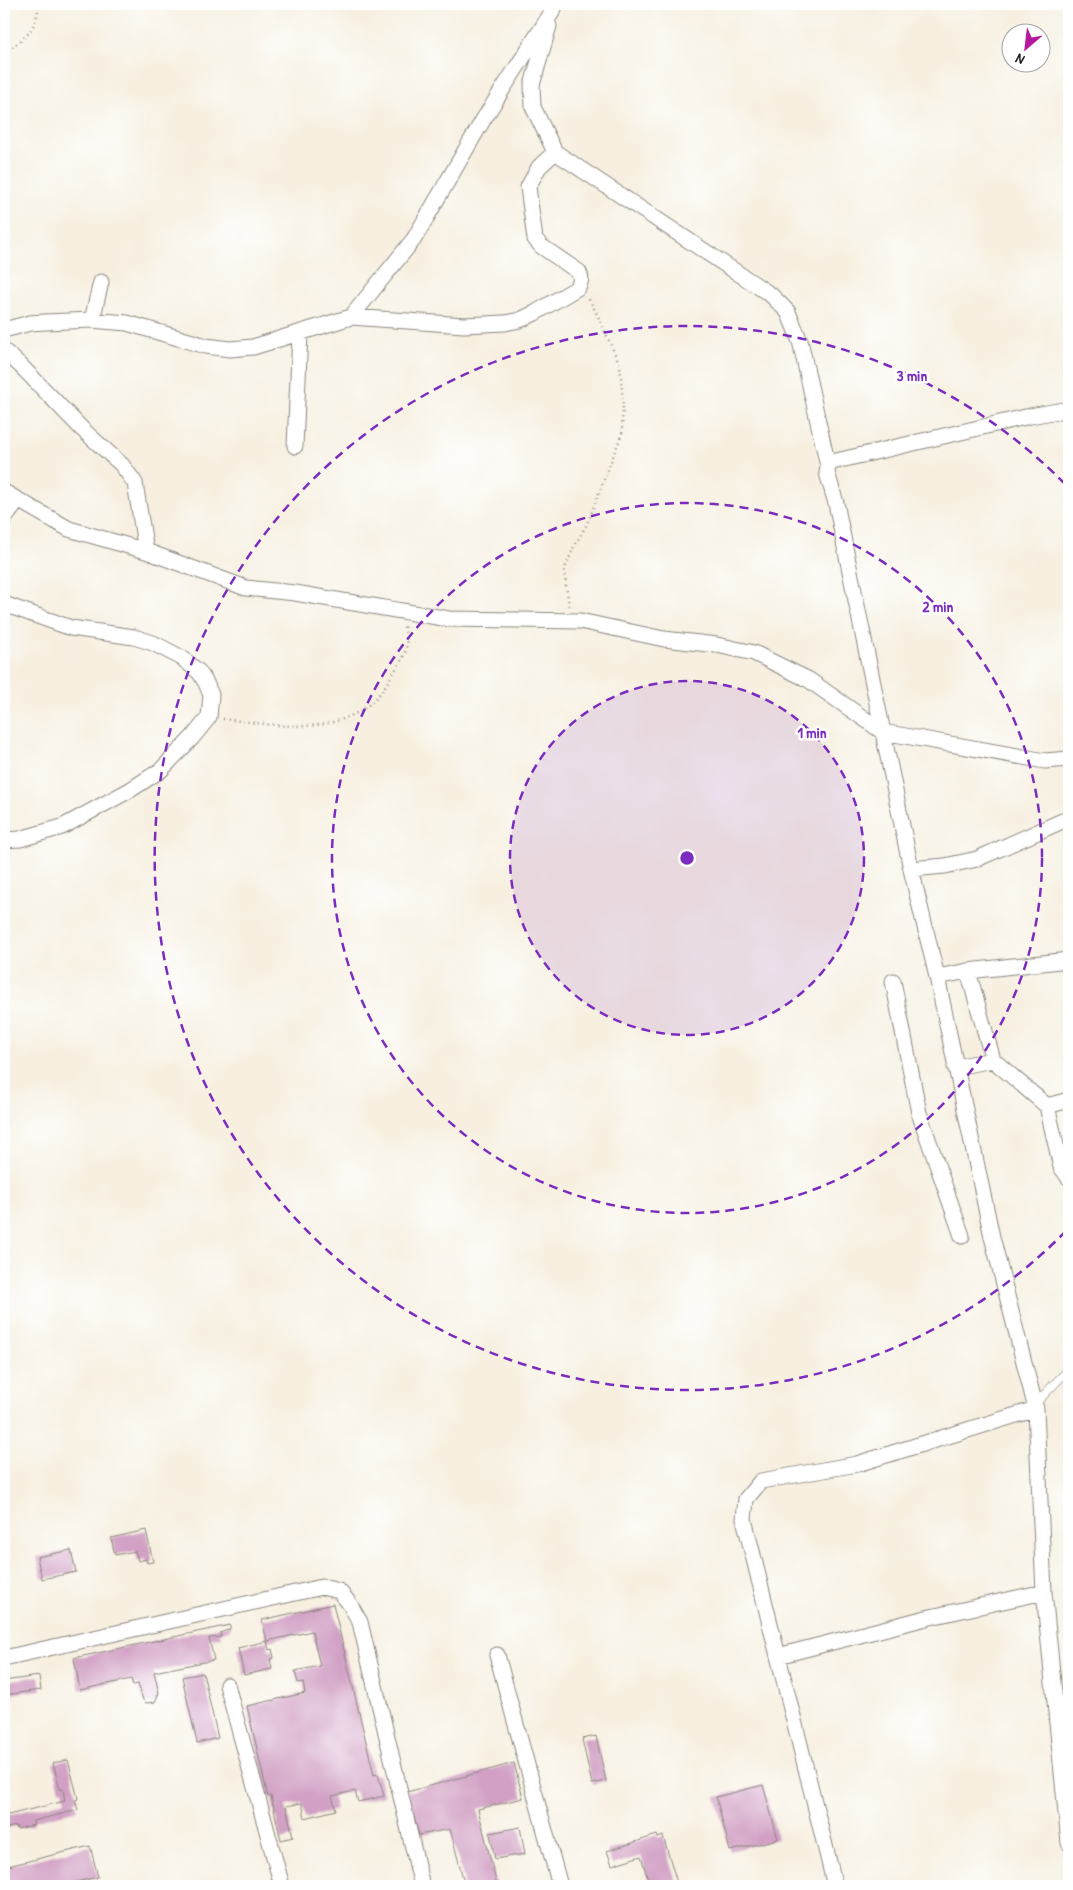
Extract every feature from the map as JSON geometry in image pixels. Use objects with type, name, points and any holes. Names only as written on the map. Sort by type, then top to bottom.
[{"type":"street","points":[[555,6],[532,85],[533,107],[555,152],[771,294],[788,312],[800,341],[828,466],[827,473],[836,503],[910,869],[937,977],[992,1237],[1036,1407],[1044,1592],[1069,1843]]},
{"type":"street","points":[[351,317],[414,239],[482,120],[555,6]]},
{"type":"street","points":[[4,330],[30,323],[92,320],[127,323],[206,346],[230,349],[253,347],[351,317],[464,325],[505,323],[520,320],[574,290],[580,284],[581,276],[579,272],[540,246],[535,239],[528,188],[539,167],[555,152]]},
{"type":"street","points":[[92,320],[101,282]]},
{"type":"street","points":[[295,446],[300,333]]},
{"type":"street","points":[[4,351],[122,465],[135,484],[146,551]]},
{"type":"street","points":[[828,466],[832,462],[1002,422],[1069,409]]},
{"type":"street","points":[[4,492],[70,529],[146,551],[246,588],[295,593],[449,620],[580,621],[664,639],[717,645],[754,653],[809,680],[883,732],[1045,760],[1069,760]]},
{"type":"street","points":[[4,519],[18,501]]},
{"type":"street","points":[[4,604],[71,628],[134,636],[153,643],[182,658],[199,672],[211,695],[209,717],[162,770],[130,790],[62,827],[20,839],[4,840]]},
{"type":"street","points":[[910,869],[946,866],[977,859],[1069,818]]},
{"type":"street","points":[[937,977],[968,971],[1069,960]]},
{"type":"street","points":[[968,971],[993,1060],[1047,1106],[1061,1167],[1069,1178]]},
{"type":"street","points":[[893,981],[919,1113],[962,1236]]},
{"type":"street","points":[[955,1067],[993,1060]]},
{"type":"street","points":[[1047,1106],[1069,1100]]},
{"type":"street","points":[[835,1886],[744,1519],[746,1499],[761,1481],[857,1464],[1036,1407]]},
{"type":"street","points":[[4,1658],[322,1587],[338,1591],[349,1603],[360,1622],[422,1886]]},
{"type":"street","points":[[778,1656],[926,1618],[1044,1592]]},
{"type":"street","points":[[497,1655],[560,1886]]},
{"type":"street","points":[[227,1685],[282,1886]]},
{"type":"lane","points":[[1036,1407],[1069,1369]]},
{"type":"path","points":[[4,53],[29,34],[36,23],[39,4]]},
{"type":"path","points":[[580,284],[596,312],[620,365],[623,402],[622,433],[587,524],[573,549],[564,571],[568,603],[580,621]]},
{"type":"path","points":[[209,717],[304,727],[328,724],[354,714],[371,702],[382,690],[404,656],[407,649],[407,640],[400,612]]},
{"type":"building","points":[[146,1530],[153,1562],[147,1563],[146,1559],[138,1561],[135,1551],[115,1555],[111,1538]]},
{"type":"building","points":[[71,1550],[76,1572],[42,1579],[37,1557]]},
{"type":"building","points":[[333,1604],[374,1775],[378,1774],[384,1796],[358,1802],[355,1791],[332,1796],[336,1810],[305,1818],[302,1803],[286,1806],[293,1837],[281,1840],[271,1796],[268,1797],[247,1706],[305,1693],[303,1682],[298,1683],[295,1671],[320,1666],[312,1631],[267,1641],[262,1620]]},
{"type":"building","points":[[230,1625],[230,1629],[220,1633],[221,1637],[209,1638],[214,1660],[154,1672],[159,1693],[155,1702],[146,1703],[143,1700],[138,1684],[133,1685],[131,1679],[80,1690],[74,1658]]},
{"type":"building","points":[[267,1641],[269,1650],[272,1649],[274,1658],[270,1659],[272,1669],[244,1675],[238,1648]]},
{"type":"building","points":[[203,1673],[218,1738],[197,1743],[182,1677]]},
{"type":"building","points":[[39,1676],[41,1690],[4,1695],[4,1681]]},
{"type":"building","points":[[596,1736],[606,1781],[592,1784],[582,1739]]},
{"type":"building","points":[[68,1760],[78,1799],[75,1800],[78,1810],[33,1821],[34,1825],[17,1829],[16,1826],[4,1829],[4,1816],[65,1801],[63,1789],[60,1790],[53,1763]]},
{"type":"building","points":[[514,1763],[523,1798],[478,1809],[497,1886],[465,1886],[450,1829],[419,1835],[407,1792]]},
{"type":"building","points":[[763,1785],[778,1839],[730,1851],[716,1797]]},
{"type":"building","points":[[520,1827],[525,1854],[495,1859],[490,1833]]},
{"type":"building","points":[[657,1835],[658,1838],[663,1836],[678,1886],[650,1886],[641,1856],[612,1865],[607,1851]]},
{"type":"building","points":[[90,1846],[98,1877],[59,1886],[4,1886],[4,1867]]}]
